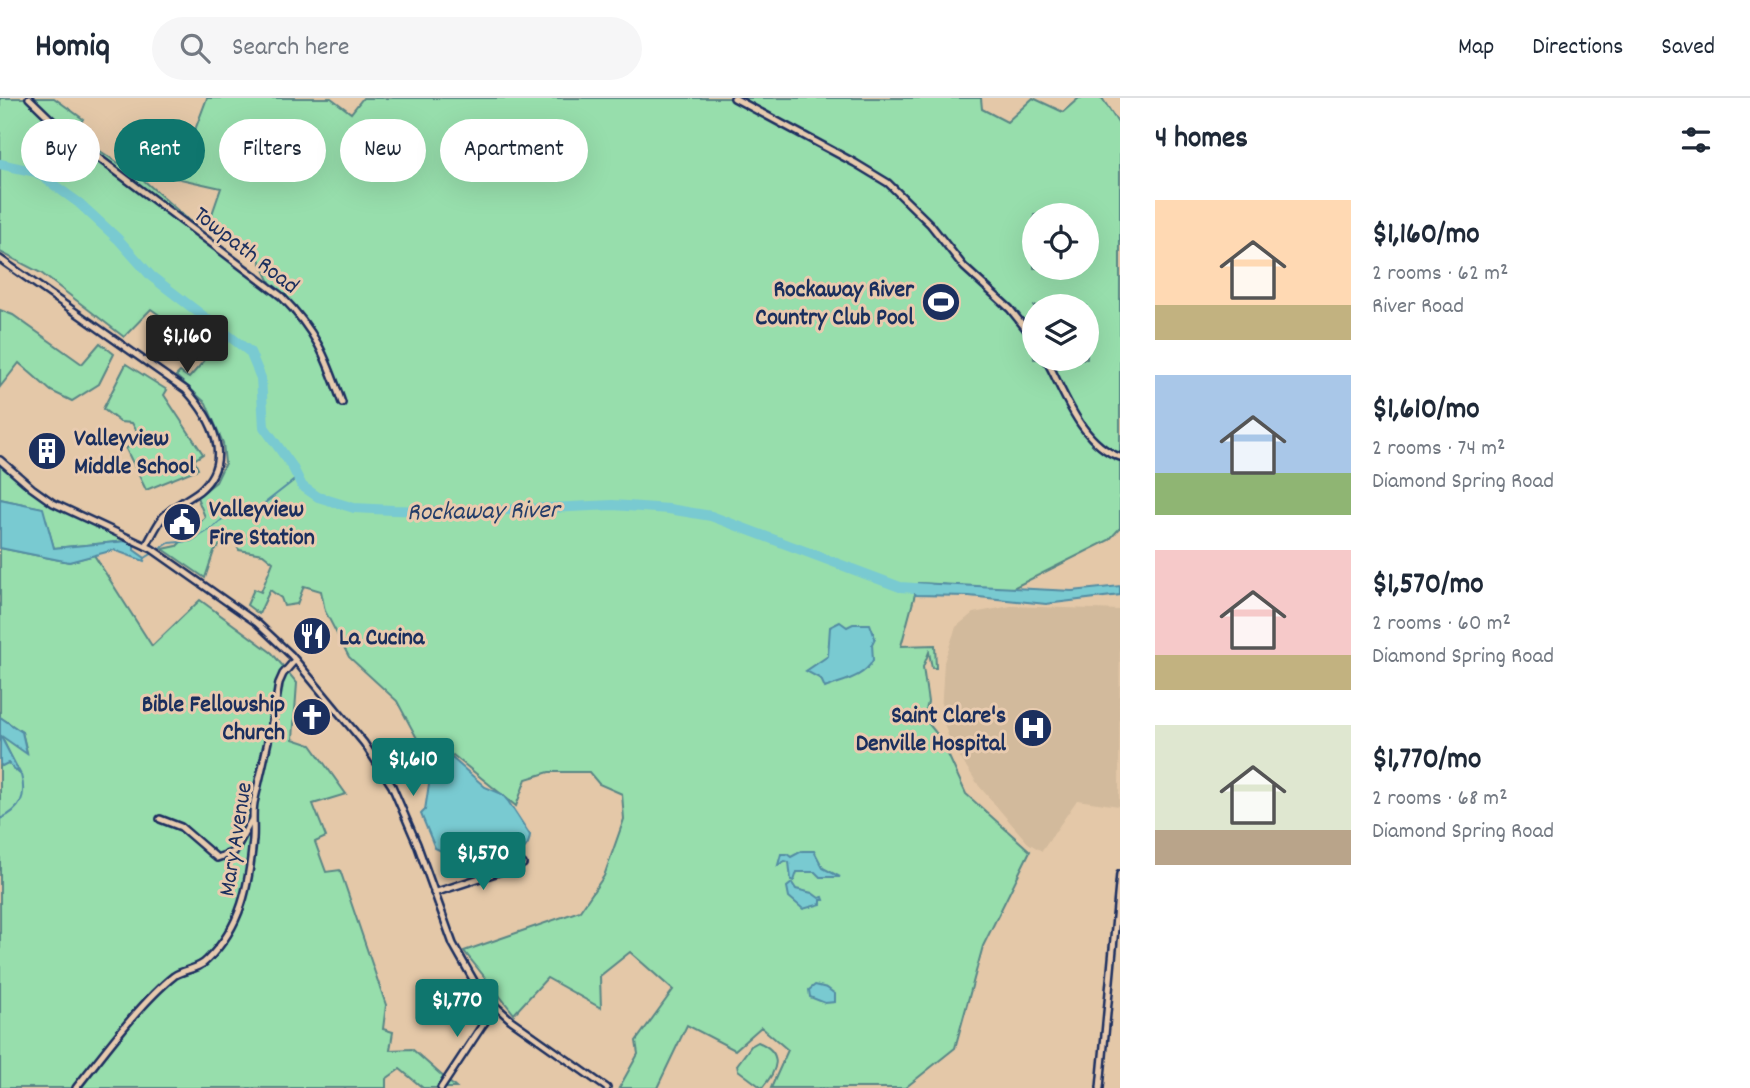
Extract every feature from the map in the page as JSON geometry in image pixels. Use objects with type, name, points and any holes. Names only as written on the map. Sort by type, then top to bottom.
[{"type":"street","name":"Towpath Road","points":[[29,98],[63,131],[281,296],[297,312],[321,346],[342,403]]},
{"type":"street","points":[[734,98],[851,160],[888,183],[930,224],[964,267],[1010,309],[1022,324]]},
{"type":"street","points":[[0,259],[186,390],[198,403],[213,429],[218,450],[215,472],[199,490],[164,517],[149,548]]},
{"type":"street","points":[[1053,371],[1091,438],[1105,450],[1120,457]]},
{"type":"street","points":[[0,460],[53,503],[160,555],[257,623],[295,660],[383,770],[410,826],[459,957],[474,981],[511,1020],[607,1088]]},
{"type":"street","name":"Mary Avenue","points":[[76,1088],[138,1013],[167,983],[176,975],[199,967],[207,961],[236,919],[247,895],[254,829],[251,821],[265,763],[279,683],[295,660]]},
{"type":"street","points":[[160,819],[181,827],[217,858],[234,852],[251,821]]},
{"type":"street","points":[[434,893],[523,864]]},
{"type":"street","points":[[1100,1088],[1120,874]]},
{"type":"street","points":[[441,1088],[496,1007]]},
{"type":"shaded area","name":"Saint Clare's Denville Hospital","points":[[1011,606],[1120,610],[1119,806],[1077,800],[1042,851],[1028,843],[979,786],[950,742],[941,713],[944,662],[956,627],[973,613]]},
{"type":"green space","points":[[0,98],[54,98],[83,119],[21,119],[21,182],[100,182],[100,151],[114,160],[114,182],[146,182],[278,299],[259,259],[210,220],[221,188],[194,182],[205,182],[205,119],[199,119],[207,98],[331,98],[351,113],[363,98],[981,98],[982,109],[1007,122],[1033,98],[1063,112],[1079,98],[1102,98],[1120,126],[1120,528],[1109,540],[1011,589],[918,583],[901,646],[935,645],[936,668],[932,668],[929,652],[923,667],[928,702],[924,718],[941,739],[966,794],[1030,851],[983,946],[955,1048],[905,1088],[771,1088],[788,1050],[761,1027],[735,1050],[687,1025],[657,1088],[619,1088],[638,1054],[636,1041],[673,990],[630,952],[600,976],[601,1008],[547,978],[514,1014],[464,951],[580,911],[604,876],[624,819],[622,794],[599,784],[589,772],[549,772],[526,779],[516,806],[453,755],[442,764],[420,744],[397,701],[349,657],[325,611],[321,591],[304,586],[297,604],[284,606],[281,598],[270,590],[259,614],[247,605],[254,589],[261,592],[273,562],[263,554],[239,550],[231,534],[214,551],[205,578],[163,549],[177,546],[205,517],[197,497],[216,482],[225,463],[223,443],[206,403],[176,376],[180,372],[189,378],[204,361],[191,338],[151,309],[124,337],[41,273],[0,252]]},
{"type":"green space","points":[[0,310],[13,315],[82,364],[100,343],[114,354],[99,384],[72,401],[51,391],[19,363],[0,387]]},
{"type":"green space","points":[[126,364],[167,390],[164,395],[203,454],[194,460],[198,469],[146,490],[126,449],[139,435],[132,423],[120,422],[103,409]]},
{"type":"green space","points":[[0,458],[45,497],[135,538],[134,545],[127,541],[54,548],[42,508],[0,499]]},
{"type":"green space","points":[[0,548],[69,562],[94,555],[152,646],[200,600],[272,653],[297,683],[293,739],[311,745],[346,794],[313,804],[326,837],[315,842],[326,872],[340,870],[386,1005],[383,1029],[393,1032],[390,1050],[412,1049],[456,1088],[423,1088],[400,1069],[386,1079],[386,1088],[0,1088],[0,764],[2,766],[8,762],[19,773],[0,734],[27,752],[22,732],[0,717]]},
{"type":"green space","points":[[758,1042],[772,1051],[776,1063],[772,1075],[762,1088],[738,1070],[737,1065],[751,1046]]},
{"type":"water","points":[[0,499],[43,508],[54,548],[127,541],[134,545],[134,550],[145,558],[144,561],[114,550],[69,562],[0,548]]},
{"type":"water","points":[[918,583],[1072,591],[1120,586],[1120,595],[1046,604],[969,596],[915,595]]},
{"type":"water","points":[[840,622],[847,627],[853,624],[870,624],[875,638],[872,644],[873,660],[858,675],[825,688],[821,679],[806,671],[828,656],[830,627]]},
{"type":"water","points":[[0,717],[22,732],[27,754],[0,735]]},
{"type":"water","points":[[0,735],[21,775],[8,763],[2,766],[0,764]]},
{"type":"water","points":[[452,758],[485,787],[502,794],[508,801],[530,835],[528,844],[516,854],[490,864],[456,868],[461,864],[457,858],[435,848],[421,814],[425,810],[429,784]]},
{"type":"water","points":[[802,851],[814,851],[823,868],[840,877],[820,877],[815,872],[797,872],[794,881],[791,880],[789,862],[778,865],[781,854],[791,857]]},
{"type":"water","points":[[792,883],[796,889],[823,897],[824,900],[821,900],[821,904],[803,909],[789,897],[787,887]]},
{"type":"water","points":[[815,985],[827,988],[835,994],[835,1002],[825,1003],[810,997],[809,990]]},
{"type":"waterway","name":"Rockaway River","points":[[0,164],[36,172],[79,203],[118,239],[151,276],[250,352],[261,378],[264,427],[292,466],[302,486],[318,497],[354,508],[393,510],[464,512],[613,505],[669,509],[711,516],[900,587],[929,589]]},
{"type":"waterway","points":[[158,550],[169,543],[191,541],[230,513],[256,510],[297,478]]},
{"type":"waterway","points":[[145,558],[153,553]]},
{"type":"waterway","points":[[0,819],[13,811],[21,801],[21,775]]},
{"type":"place","name":"Rockaway River Country Club Pool","points":[[941,302]]},
{"type":"place","name":"Valleyview Middle School","points":[[47,451]]},
{"type":"place","name":"Valleyview Fire Station","points":[[182,522]]},
{"type":"place","name":"La Cucina","points":[[312,636]]},
{"type":"place","name":"Bible Fellowship Church","points":[[312,717]]},
{"type":"place","name":"Saint Clare's Denville Hospital","points":[[1033,728]]}]
